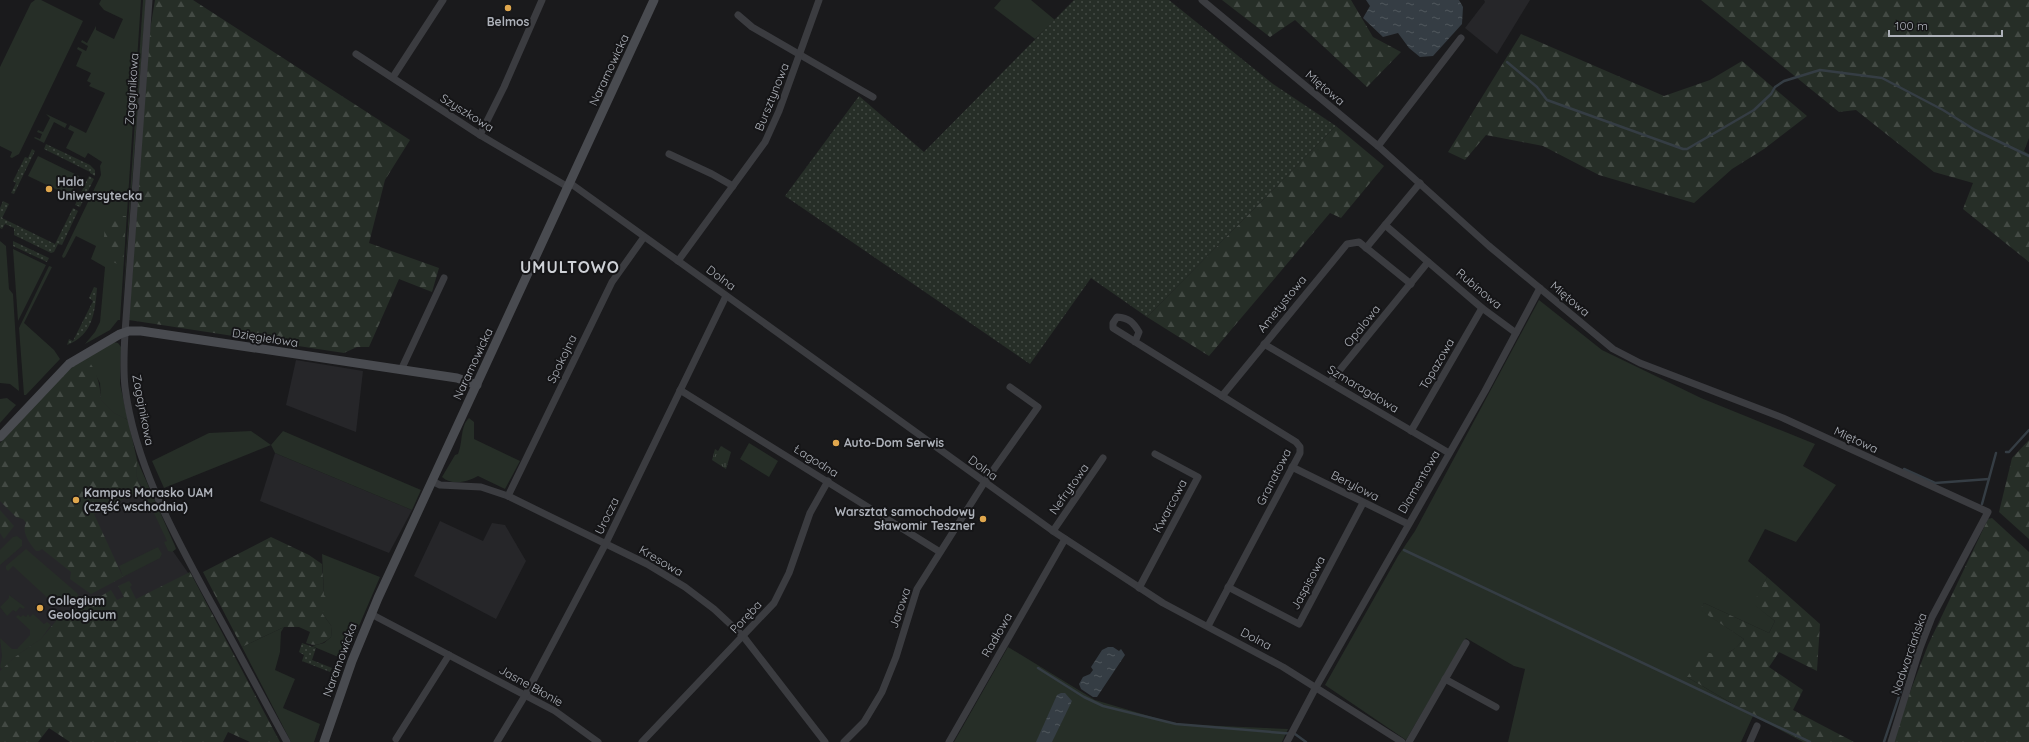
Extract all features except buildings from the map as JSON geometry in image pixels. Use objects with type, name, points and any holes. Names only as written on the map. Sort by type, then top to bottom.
[{"type":"street","name":"Zagajnikowa","points":[[149,0],[125,332],[124,376],[127,397],[140,453],[152,485],[182,550],[287,742]]},
{"type":"street","points":[[393,77],[443,0]]},
{"type":"street","points":[[480,135],[504,87],[542,0]]},
{"type":"street","name":"Naramowicka","points":[[324,742],[352,661],[371,614],[654,0]]},
{"type":"street","name":"Bursztynowa","points":[[678,262],[768,135],[801,54],[819,0]]},
{"type":"street","name":"Miętowa","points":[[1202,0],[1378,146],[1420,182],[1489,246],[1620,354],[1782,418],[1988,512]]},
{"type":"street","name":"Bursztynowa","points":[[738,15],[752,27],[873,97]]},
{"type":"street","points":[[1378,146],[1461,38]]},
{"type":"street","name":"Szyszkowa","points":[[356,54],[480,135],[569,185]]},
{"type":"street","points":[[669,154],[712,174],[733,186]]},
{"type":"street","points":[[1420,182],[1366,248],[1410,284],[1428,262]]},
{"type":"street","name":"Dolna","points":[[569,185],[644,237],[984,483],[1053,531],[1163,603],[1283,667],[1402,742]]},
{"type":"street","name":"Rubinowa","points":[[1385,225],[1482,308],[1516,333]]},
{"type":"street","name":"Spokojna","points":[[508,496],[612,282],[644,237]]},
{"type":"street","name":"Ametystowa","points":[[1222,396],[1343,247],[1347,244],[1359,242],[1366,248]]},
{"type":"street","points":[[401,370],[444,278]]},
{"type":"street","name":"Opalowa","points":[[1330,382],[1410,284]]},
{"type":"street","name":"Diamentowa","points":[[1287,742],[1316,687],[1449,453],[1540,288]]},
{"type":"street","name":"Urocza","points":[[497,742],[526,694],[606,543],[726,296]]},
{"type":"street","name":"Topazowa","points":[[1411,431],[1482,308]]},
{"type":"street","name":"Dzięgielowa","points":[[125,332],[141,331],[465,380],[477,384]]},
{"type":"street","points":[[0,437],[69,364],[125,332]]},
{"type":"street","name":"Granatowa","points":[[1135,342],[1296,442],[1300,447],[1300,453],[1208,626]]},
{"type":"street","name":"Szmaragdowa","points":[[1264,344],[1449,453]]},
{"type":"street","name":"Jarowa","points":[[844,742],[864,722],[876,703],[896,657],[914,595],[984,483],[1038,407],[1010,387]]},
{"type":"street","name":"Łagodna","points":[[680,390],[940,552]]},
{"type":"street","name":"Kwarcowa","points":[[1139,588],[1198,477],[1155,454]]},
{"type":"street","name":"Nefrytowa","points":[[1053,531],[1103,458]]},
{"type":"street","name":"Berylowa","points":[[1292,467],[1408,524]]},
{"type":"street","name":"Kresowa","points":[[432,481],[440,485],[481,487],[508,496],[647,564],[685,587],[714,609],[743,636],[825,742]]},
{"type":"street","name":"Poręba","points":[[642,742],[767,612],[781,592],[810,513],[828,481]]},
{"type":"street","name":"Jaspisowa","points":[[1228,587],[1299,624],[1363,503]]},
{"type":"street","name":"Nadwarciańska","points":[[1891,742],[1920,648],[1932,617],[1988,512]]},
{"type":"street","name":"Radłowa","points":[[949,742],[1065,539]]},
{"type":"street","name":"Jasne Błonie","points":[[371,614],[526,694],[555,711],[598,742]]},
{"type":"street","points":[[1409,742],[1466,643]]},
{"type":"street","points":[[396,739],[449,655]]},
{"type":"street","points":[[1445,679],[1496,707]]},
{"type":"street","points":[[1750,742],[1757,726]]},
{"type":"shaded area","points":[[1484,0],[1530,0],[1497,54],[1465,28],[1485,2]]},
{"type":"shaded area","points":[[296,360],[363,371],[356,432],[286,405]]},
{"type":"shaded area","name":"Kampus Morasko UAM (część wschodnia)","points":[[118,384],[133,458],[172,550],[191,577],[0,679],[0,448]]},
{"type":"shaded area","points":[[275,453],[412,510],[389,553],[260,501]]},
{"type":"shaded area","points":[[440,521],[483,541],[492,523],[505,525],[526,561],[496,619],[414,576]]},
{"type":"green space","points":[[35,0],[41,0],[83,21],[19,154],[12,158],[10,157],[12,152],[0,146],[0,67],[31,3]]},
{"type":"green space","points":[[101,0],[141,0],[120,320],[118,320],[110,330],[85,344],[95,332],[100,322],[105,267],[91,259],[96,246],[76,236],[65,257],[63,258],[62,256],[101,175],[100,166],[102,162],[88,153],[85,158],[66,148],[74,132],[68,129],[70,125],[86,133],[105,93],[89,86],[91,83],[87,81],[91,73],[76,66],[82,52],[77,49],[78,47],[86,51],[88,46],[81,42],[82,40],[87,43],[96,26],[96,30],[114,39],[123,19],[104,10],[99,4]]},
{"type":"green space","points":[[143,0],[146,0],[122,315]]},
{"type":"green space","points":[[155,0],[193,0],[410,140],[385,180],[369,243],[439,268],[432,292],[399,279],[369,347],[357,347],[344,353],[129,320],[149,36]]},
{"type":"green space","points":[[1001,0],[1031,0],[1055,20],[1035,39],[994,8]]},
{"type":"green space","points":[[1074,0],[1169,0],[1273,84],[1336,126],[1147,317],[1091,278],[1030,364],[785,196],[859,96],[924,152]]},
{"type":"green space","points":[[1222,0],[1351,0],[1373,37],[1401,52],[1367,87],[1295,20],[1270,37]]},
{"type":"green space","points":[[1701,0],[2029,0],[2029,138],[2024,151],[2029,154],[2029,262],[1963,209],[1973,183],[1934,172],[1856,110],[1839,112]]},
{"type":"green space","points":[[1521,34],[1664,96],[1710,80],[1742,61],[1807,116],[1764,149],[1732,169],[1694,203],[1599,175],[1543,146],[1486,135],[1465,160],[1448,152]]},
{"type":"green space","points":[[46,114],[67,124],[65,128],[54,122],[44,143],[34,138],[40,139],[42,134],[37,132],[38,130],[43,132],[50,118]]},
{"type":"green space","points":[[1336,126],[1384,166],[1341,218],[1330,213],[1209,356],[1147,317]]},
{"type":"green space","points":[[46,144],[90,165],[95,170],[95,176],[44,149]]},
{"type":"green space","points":[[32,149],[35,151],[14,194],[11,193],[16,183],[13,181],[25,157],[28,158]]},
{"type":"green space","points":[[38,156],[79,176],[70,196],[28,176]]},
{"type":"green space","points":[[89,176],[94,179],[80,207],[75,205]]},
{"type":"green space","points":[[3,201],[9,204],[2,218],[55,244],[73,208],[78,211],[62,245],[58,244],[54,252],[51,253],[14,235],[14,228],[5,224],[2,229],[0,228],[0,208]]},
{"type":"green space","points":[[114,216],[126,216],[123,266],[110,261],[106,249],[104,237],[106,226],[109,220]]},
{"type":"green space","points":[[0,241],[6,246],[9,289],[13,294],[19,391],[10,384],[0,383]]},
{"type":"green space","points":[[13,241],[49,258],[47,262],[13,246]]},
{"type":"green space","points":[[13,249],[46,265],[18,321]]},
{"type":"green space","points":[[49,266],[52,267],[24,323],[54,350],[60,359],[26,395],[24,395],[19,328]]},
{"type":"green space","points":[[94,287],[97,288],[91,322],[76,341],[67,345],[69,339],[73,341],[93,301],[89,298]]},
{"type":"green space","points":[[1539,300],[1602,350],[1701,398],[1815,444],[1803,466],[1836,485],[1796,542],[1765,529],[1748,561],[1767,577],[1754,604],[1775,621],[1769,633],[1704,603],[1701,610],[1744,639],[1736,648],[1687,677],[1753,716],[1741,742],[1508,742],[1525,669],[1514,666],[1466,638],[1406,740],[1325,685],[1398,556],[1415,531]]},
{"type":"green space","points":[[114,342],[118,343],[121,347],[120,384],[128,420],[114,413],[101,400],[100,383],[86,357]]},
{"type":"green space","points":[[86,357],[93,367],[97,377],[101,400],[114,413],[128,420],[137,460],[136,475],[142,490],[94,514],[123,577],[91,594],[70,579],[71,572],[42,549],[36,551],[25,534],[26,523],[23,519],[16,517],[0,501],[0,443],[66,372]]},
{"type":"green space","points":[[7,398],[16,405],[0,423],[0,399]]},
{"type":"green space","points":[[469,418],[474,422],[474,439],[520,461],[505,489],[478,476],[460,482],[446,480],[442,477],[455,455],[458,454],[460,450],[464,425]]},
{"type":"green space","points":[[251,431],[271,445],[164,488],[152,461],[209,433]]},
{"type":"green space","points":[[283,431],[421,490],[412,510],[275,453],[271,445]]},
{"type":"green space","points":[[2029,440],[2029,539],[1999,512],[2012,458]]},
{"type":"green space","points":[[749,443],[778,461],[769,477],[740,459]]},
{"type":"green space","points":[[721,446],[731,452],[726,469],[712,460],[715,449],[718,451]]},
{"type":"green space","points":[[137,460],[175,546],[176,549],[172,552],[168,551],[164,542],[167,541],[136,475]]},
{"type":"green space","points":[[0,510],[14,526],[4,539],[0,533]]},
{"type":"green space","points":[[1992,518],[2029,552],[2029,742],[1891,742],[1928,645],[1988,519]]},
{"type":"green space","points":[[17,536],[22,540],[22,546],[0,565],[0,550],[13,537]]},
{"type":"green space","points":[[271,537],[309,555],[322,564],[324,595],[331,603],[322,613],[332,627],[331,637],[322,643],[313,645],[306,643],[310,632],[299,627],[284,627],[242,647],[203,572]]},
{"type":"green space","points":[[158,547],[162,554],[160,558],[123,577],[119,566]]},
{"type":"green space","points":[[26,549],[77,593],[79,597],[76,602],[63,606],[56,600],[53,603],[13,566],[8,571],[6,569],[6,566]]},
{"type":"green space","points":[[322,554],[380,577],[346,656],[343,659],[312,646],[324,643],[331,637],[332,627],[322,613],[324,596]]},
{"type":"green space","points":[[190,572],[280,742],[250,742],[228,732],[223,742],[70,742],[49,728],[38,742],[0,742],[0,671],[15,657],[41,639],[61,615],[88,604],[111,590],[117,600],[124,597],[118,586],[129,581],[132,585],[130,587],[136,599]]},
{"type":"green space","points":[[1767,577],[1820,624],[1817,671],[1779,652],[1769,667],[1803,690],[1793,710],[1854,742],[1803,742],[1750,714],[1687,677],[1704,652],[1716,654],[1726,653],[1735,648],[1744,639],[1700,610],[1704,603],[1769,633],[1775,621],[1753,604]]},
{"type":"green space","points":[[9,595],[25,607],[23,609],[20,607],[16,612],[13,610],[7,616],[0,607],[9,598]]},
{"type":"green space","points":[[28,614],[30,617],[33,614],[44,624],[47,622],[51,625],[41,639],[15,657],[2,669],[0,667],[2,656],[0,638],[12,649],[17,649],[30,635],[30,630],[16,617],[18,615],[21,617],[23,615],[26,617]]},
{"type":"green space","points":[[284,627],[281,632],[280,652],[275,670],[295,679],[283,708],[320,724],[314,742],[291,742],[242,647]]},
{"type":"green space","points":[[302,643],[316,648],[312,660],[332,668],[330,672],[302,661],[304,655],[299,652]]},
{"type":"green space","points":[[1008,647],[1095,700],[1176,724],[1288,729],[1282,742],[954,742]]},
{"type":"water","points":[[1366,0],[1459,0],[1463,7],[1462,24],[1433,56],[1420,57],[1409,48],[1398,33],[1383,37],[1363,18],[1370,6]]},
{"type":"water","points":[[1108,647],[1113,647],[1119,651],[1121,649],[1125,655],[1097,697],[1093,697],[1081,689],[1079,684],[1083,677],[1090,674],[1093,670],[1091,667],[1102,650]]},
{"type":"water","points":[[1065,693],[1072,701],[1052,742],[1036,742],[1057,695]]},
{"type":"waterway","points":[[1507,62],[1537,87],[1547,100],[1683,149],[1687,149],[1754,110],[1771,94],[1775,87],[1784,81],[1820,70],[1882,78],[1943,110],[1975,130],[2029,156]]},
{"type":"waterway","points":[[2006,452],[2009,452],[2029,430]]},
{"type":"waterway","points":[[1982,504],[1996,453]]},
{"type":"waterway","points":[[1904,469],[1935,483],[1989,479]]},
{"type":"waterway","points":[[1404,550],[1810,742]]},
{"type":"waterway","points":[[1884,742],[1924,621]]},
{"type":"waterway","points":[[1038,668],[1084,697],[1103,706],[1176,724],[1295,734],[1306,742]]},
{"type":"place","name":"Belmos","points":[[508,8]]},
{"type":"place","name":"Hala Uniwersytecka","points":[[49,189]]},
{"type":"place","name":"Auto-Dom Serwis","points":[[836,443]]},
{"type":"place","name":"Kampus Morasko UAM (część wschodnia)","points":[[76,500]]},
{"type":"place","name":"Warsztat samochodowy Sławomir Teszner","points":[[983,519]]},
{"type":"place","name":"Collegium Geologicum","points":[[40,608]]},
{"type":"district","name":"UMULTOWO","points":[[570,267]]}]
